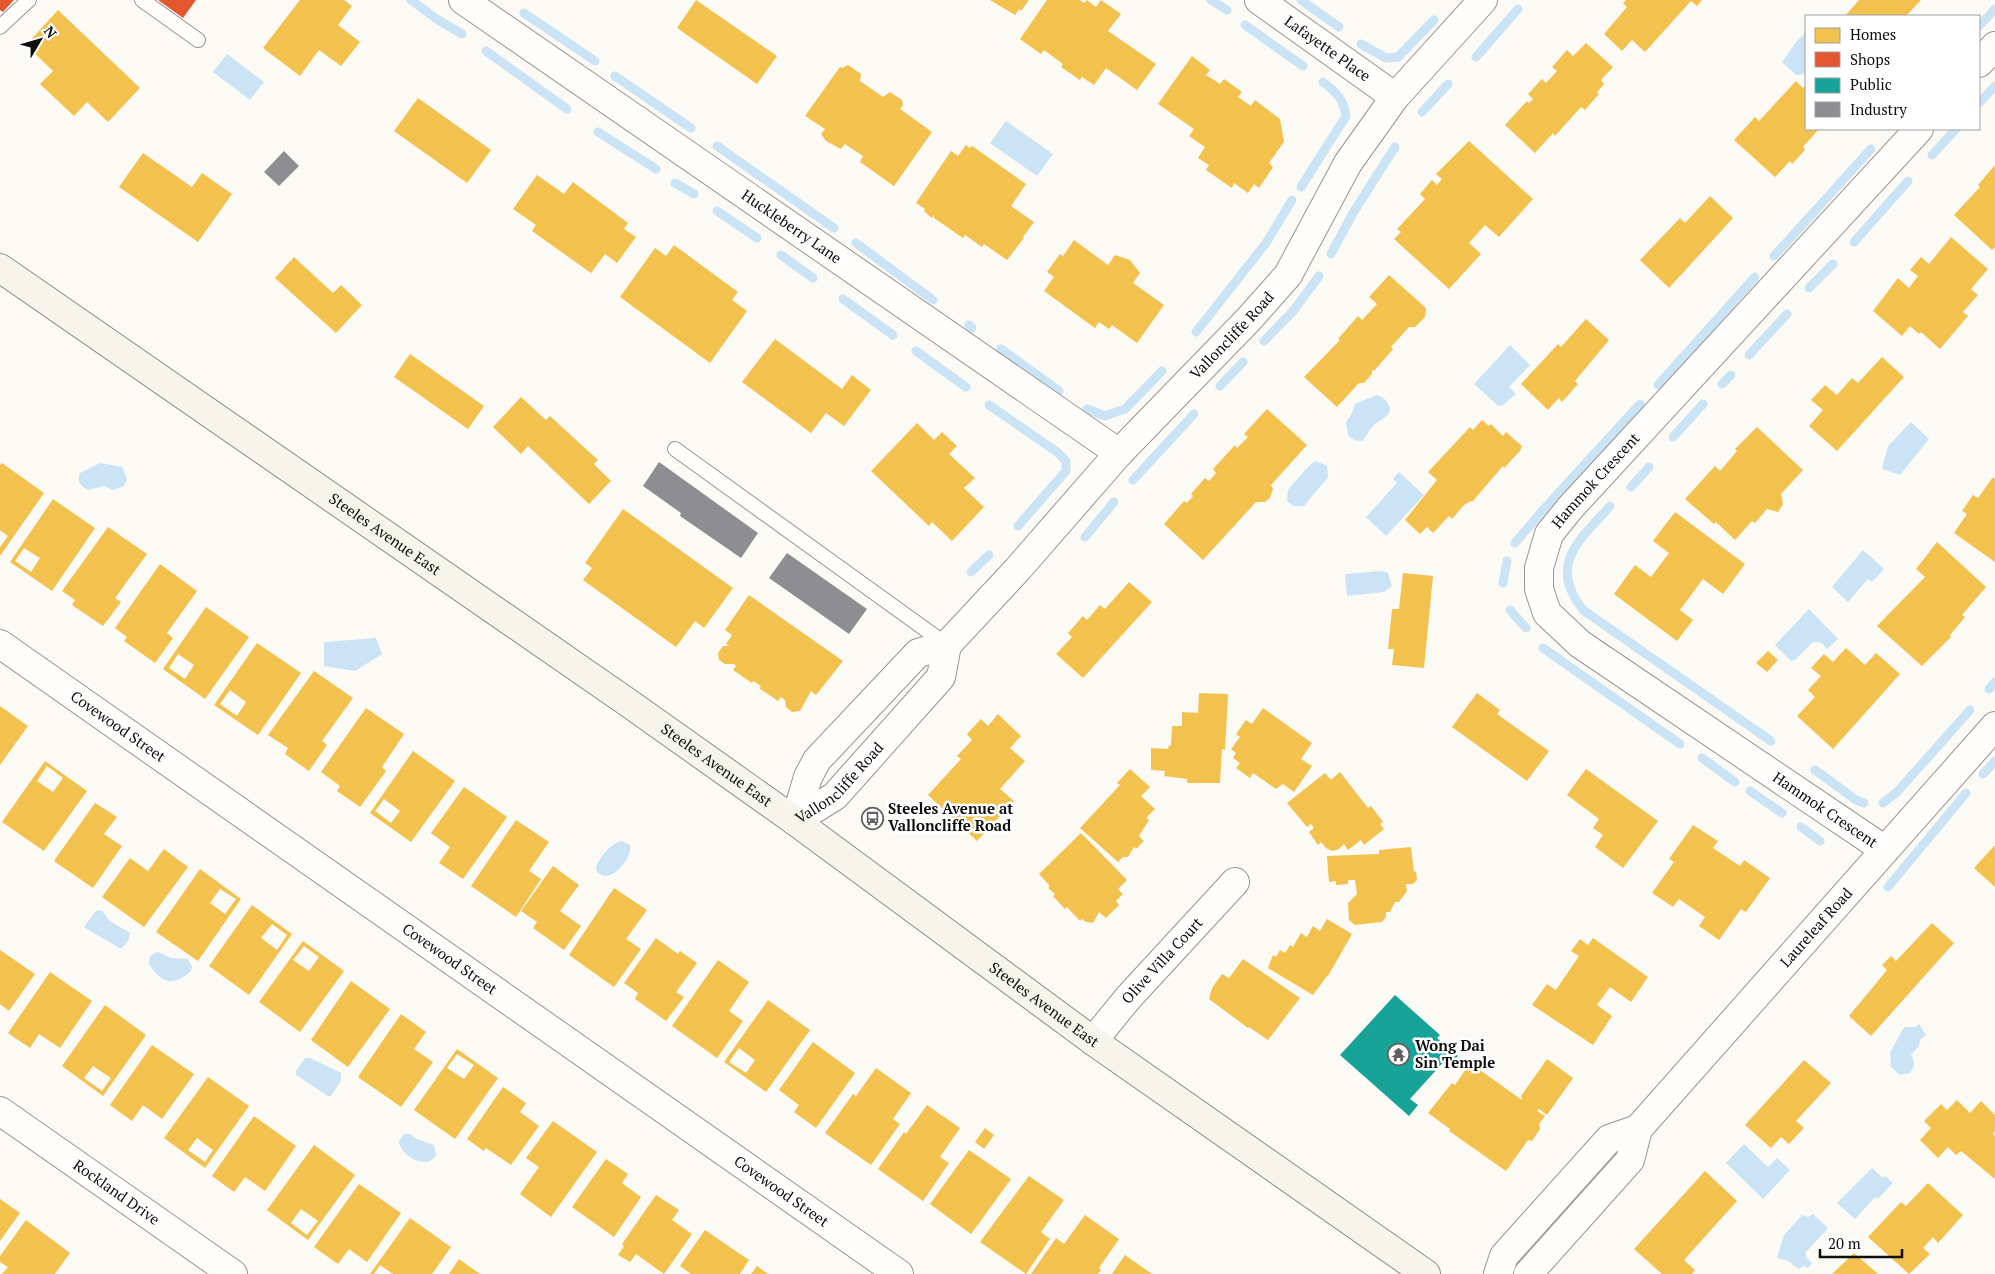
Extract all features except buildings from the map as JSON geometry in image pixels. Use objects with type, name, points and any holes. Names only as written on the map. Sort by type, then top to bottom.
[{"type":"main road","name":"Steeles Avenue East","points":[[0,268],[795,821],[1093,1041],[1426,1274]]},
{"type":"street","name":"Huckleberry Lane","points":[[463,0],[1119,453]]},
{"type":"street","name":"Lafayette Place","points":[[1259,0],[1395,97]]},
{"type":"street","name":"Valloncliffe Road","points":[[795,821],[808,777],[818,760],[918,653],[947,645],[1017,570],[1119,453],[1222,348],[1288,275],[1348,163],[1395,97],[1484,0]]},
{"type":"street","points":[[1980,62],[1995,46]]},
{"type":"street","name":"Hammok Crescent","points":[[1885,850],[1580,644],[1547,613],[1539,589],[1539,568],[1549,534],[1570,508],[1918,130]]},
{"type":"street","name":"Covewood Street","points":[[0,644],[899,1274]]},
{"type":"street","name":"Valloncliffe Road","points":[[795,821],[835,796],[941,677],[947,645]]},
{"type":"street","name":"Laureleaf Road","points":[[1528,1274],[1630,1160],[1638,1130],[1995,726]]},
{"type":"street","name":"Olive Villa Court","points":[[1093,1041],[1128,998],[1235,882]]},
{"type":"street","name":"Rockland Drive","points":[[0,1111],[233,1274]]},
{"type":"street","points":[[1498,1274],[1504,1256],[1609,1139],[1638,1130]]},
{"type":"lane","points":[[0,27],[29,0]]},
{"type":"lane","points":[[142,0],[198,40]]},
{"type":"lane","points":[[675,449],[947,645]]},
{"type":"water","points":[[1805,33],[1805,74],[1796,75],[1782,62]]},
{"type":"water","points":[[227,54],[264,82],[250,100],[213,72]]},
{"type":"water","points":[[1006,121],[1053,154],[1037,176],[990,143]]},
{"type":"water","points":[[1510,345],[1530,365],[1509,387],[1516,394],[1502,406],[1497,405],[1474,384]]},
{"type":"water","points":[[1377,395],[1386,401],[1390,411],[1385,418],[1373,426],[1362,441],[1354,440],[1348,435],[1346,422],[1355,404]]},
{"type":"water","points":[[1911,422],[1929,439],[1900,475],[1882,469],[1888,446]]},
{"type":"water","points":[[1316,461],[1327,466],[1328,477],[1304,506],[1293,506],[1287,501],[1288,490],[1306,469]]},
{"type":"water","points":[[100,463],[122,467],[127,479],[124,486],[113,490],[104,486],[88,490],[83,487],[79,481],[80,473]]},
{"type":"water","points":[[1399,472],[1424,495],[1386,536],[1366,517],[1397,483],[1393,479]]},
{"type":"water","points":[[1863,550],[1884,569],[1872,582],[1868,579],[1848,602],[1832,587]]},
{"type":"water","points":[[1382,571],[1388,573],[1392,586],[1384,592],[1347,596],[1345,574]]},
{"type":"water","points":[[1809,609],[1838,639],[1827,649],[1822,643],[1813,642],[1795,660],[1791,661],[1775,645]]},
{"type":"water","points":[[376,638],[382,654],[355,671],[324,666],[324,642]]},
{"type":"water","points":[[622,841],[630,845],[630,851],[624,864],[613,874],[601,875],[596,870],[599,861],[609,848]]},
{"type":"water","points":[[98,910],[102,911],[110,921],[130,933],[128,941],[121,949],[84,927]]},
{"type":"water","points":[[158,952],[171,958],[188,959],[192,967],[191,971],[173,981],[163,979],[149,964],[150,956]]},
{"type":"water","points":[[1919,1024],[1926,1035],[1920,1040],[1919,1046],[1911,1055],[1914,1064],[1912,1071],[1900,1075],[1891,1067],[1890,1053],[1904,1027],[1915,1027]]},
{"type":"water","points":[[305,1058],[310,1058],[341,1073],[341,1081],[331,1096],[328,1096],[296,1075],[296,1071]]},
{"type":"water","points":[[404,1134],[410,1134],[417,1139],[434,1145],[436,1155],[427,1162],[415,1160],[404,1152],[401,1147],[399,1141]]},
{"type":"water","points":[[1744,1144],[1768,1167],[1777,1158],[1790,1170],[1763,1199],[1726,1163]]},
{"type":"water","points":[[1872,1168],[1883,1178],[1885,1176],[1893,1183],[1878,1199],[1875,1197],[1855,1219],[1837,1203]]},
{"type":"water","points":[[1813,1214],[1828,1228],[1806,1252],[1806,1257],[1812,1263],[1808,1268],[1803,1266],[1799,1269],[1788,1261],[1777,1258],[1784,1235],[1802,1215],[1808,1217]]},
{"type":"waterway","points":[[411,0],[438,20],[462,34]]},
{"type":"waterway","points":[[1211,0],[1227,10]]},
{"type":"waterway","points":[[1301,0],[1339,27]]},
{"type":"waterway","points":[[1476,57],[1518,9]]},
{"type":"waterway","points":[[1980,25],[1995,9]]},
{"type":"waterway","points":[[524,13],[595,61]]},
{"type":"waterway","points":[[1361,44],[1386,58],[1398,57],[1434,20]]},
{"type":"waterway","points":[[1245,25],[1303,66]]},
{"type":"waterway","points":[[486,51],[567,109]]},
{"type":"waterway","points":[[615,76],[691,128]]},
{"type":"waterway","points":[[1301,187],[1346,116],[1339,96],[1323,82]]},
{"type":"waterway","points":[[1422,112],[1448,84]]},
{"type":"waterway","points":[[1980,102],[1995,86]]},
{"type":"waterway","points":[[1932,155],[1955,130]]},
{"type":"waterway","points":[[598,132],[656,169]]},
{"type":"waterway","points":[[717,146],[834,228]]},
{"type":"waterway","points":[[1331,254],[1353,213],[1395,147]]},
{"type":"waterway","points":[[1774,256],[1871,149]]},
{"type":"waterway","points":[[1854,242],[1908,181]]},
{"type":"waterway","points":[[675,183],[694,194]]},
{"type":"waterway","points":[[1196,332],[1266,243],[1292,200]]},
{"type":"waterway","points":[[717,211],[757,238]]},
{"type":"waterway","points":[[856,243],[933,300]]},
{"type":"waterway","points":[[781,255],[813,278]]},
{"type":"waterway","points":[[1809,288],[1833,264]]},
{"type":"waterway","points":[[1264,341],[1294,310],[1319,276]]},
{"type":"waterway","points":[[1658,385],[1755,277]]},
{"type":"waterway","points":[[843,299],[893,335]]},
{"type":"waterway","points":[[1749,355],[1787,314]]},
{"type":"waterway","points":[[969,325],[972,328]]},
{"type":"waterway","points":[[1001,349],[1059,391]]},
{"type":"waterway","points":[[916,351],[966,387]]},
{"type":"waterway","points":[[1220,386],[1243,362]]},
{"type":"waterway","points":[[1087,409],[1105,416],[1125,409],[1162,371]]},
{"type":"waterway","points":[[1722,384],[1731,375]]},
{"type":"waterway","points":[[1515,543],[1640,404]]},
{"type":"waterway","points":[[1673,437],[1703,404]]},
{"type":"waterway","points":[[989,405],[1057,452],[1066,461],[1066,471],[1018,526]]},
{"type":"waterway","points":[[1133,480],[1194,414]]},
{"type":"waterway","points":[[1631,487],[1649,467]]},
{"type":"waterway","points":[[1085,537],[1114,502]]},
{"type":"waterway","points":[[1610,506],[1579,542],[1568,566],[1568,579],[1573,594],[1583,610],[1771,741]]},
{"type":"waterway","points":[[971,572],[989,555]]},
{"type":"waterway","points":[[1503,583],[1507,561]]},
{"type":"waterway","points":[[1510,610],[1526,628]]},
{"type":"waterway","points":[[1543,648],[1680,744]]},
{"type":"waterway","points":[[1989,689],[1995,682]]},
{"type":"waterway","points":[[1883,803],[1897,792],[1970,710]]},
{"type":"waterway","points":[[1702,758],[1735,782]]},
{"type":"waterway","points":[[1983,774],[1995,761]]},
{"type":"waterway","points":[[1815,770],[1856,800],[1864,803]]},
{"type":"waterway","points":[[1750,791],[1782,813]]},
{"type":"waterway","points":[[1888,887],[1966,793]]},
{"type":"waterway","points":[[1801,827],[1820,841]]},
{"type":"place","name":"Steeles Avenue at Valloncliffe Road","points":[[872,818]]},
{"type":"place","name":"Wong Dai Sin Temple","points":[[1399,1055]]}]
